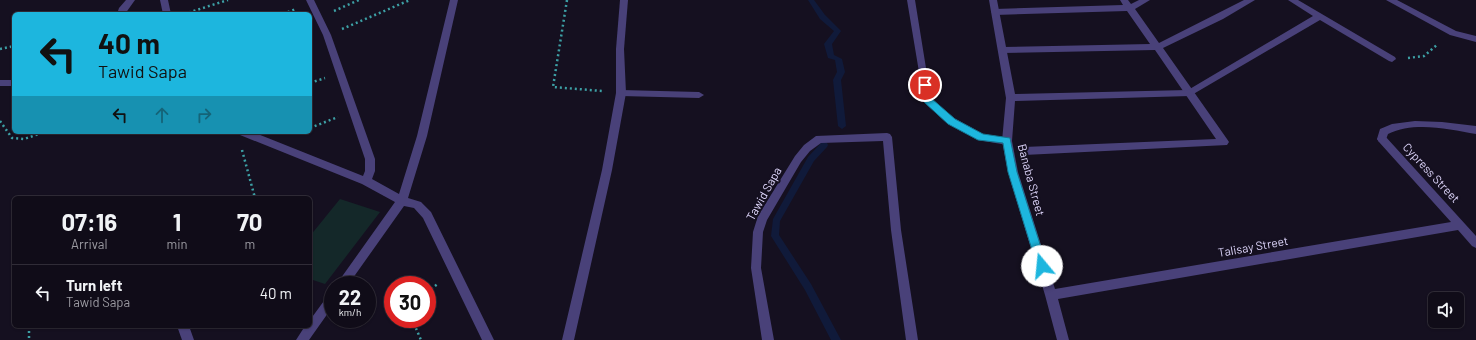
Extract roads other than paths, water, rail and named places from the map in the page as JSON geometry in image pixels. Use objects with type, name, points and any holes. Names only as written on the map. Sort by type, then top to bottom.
[{"type":"street","points":[[122,12],[131,0]]},
{"type":"street","points":[[164,0],[167,12]]},
{"type":"street","points":[[310,0],[327,35],[370,160],[370,171],[366,181]]},
{"type":"street","points":[[348,276],[402,201],[422,136],[454,0]]},
{"type":"street","points":[[568,340],[607,170],[621,93],[620,40],[624,0]]},
{"type":"street","points":[[911,0],[927,100],[952,121],[981,137],[1007,141]]},
{"type":"street","name":"Banaba Street","points":[[992,0],[1011,98],[1007,141],[1013,172],[1051,295],[1063,340]]},
{"type":"street","points":[[995,12],[1126,4],[1146,0]]},
{"type":"street","points":[[1002,50],[1157,47],[1220,17],[1251,0]]},
{"type":"street","points":[[1292,0],[1392,59]]},
{"type":"street","points":[[1394,1],[1453,33],[1476,40]]},
{"type":"street","points":[[1024,151],[1224,142],[1126,4]]},
{"type":"street","points":[[1011,98],[1190,93],[1319,17]]},
{"type":"street","points":[[0,83],[12,83]]},
{"type":"street","points":[[621,93],[699,95]]},
{"type":"street","name":"Cypress Street","points":[[1476,130],[1425,124],[1389,129],[1383,132],[1382,139],[1476,243]]},
{"type":"street","points":[[247,134],[366,181],[402,201],[417,205],[427,215],[488,340]]},
{"type":"street","name":"Tawid Sapa","points":[[768,340],[756,268],[758,232],[766,212],[798,159],[807,148],[819,139],[887,137],[896,230],[912,340]]},
{"type":"street","name":"Talisay Street","points":[[1051,295],[1460,224]]},
{"type":"street","points":[[312,326],[324,309]]},
{"type":"street","points":[[184,328],[188,340]]},
{"type":"street","points":[[302,340],[311,328]]},
{"type":"waterway","points":[[811,0],[823,17],[838,31],[828,44],[831,56],[838,59],[841,72],[837,80],[842,126]]},
{"type":"waterway","points":[[824,145],[811,159],[776,221],[775,236],[808,287],[836,340]]}]
